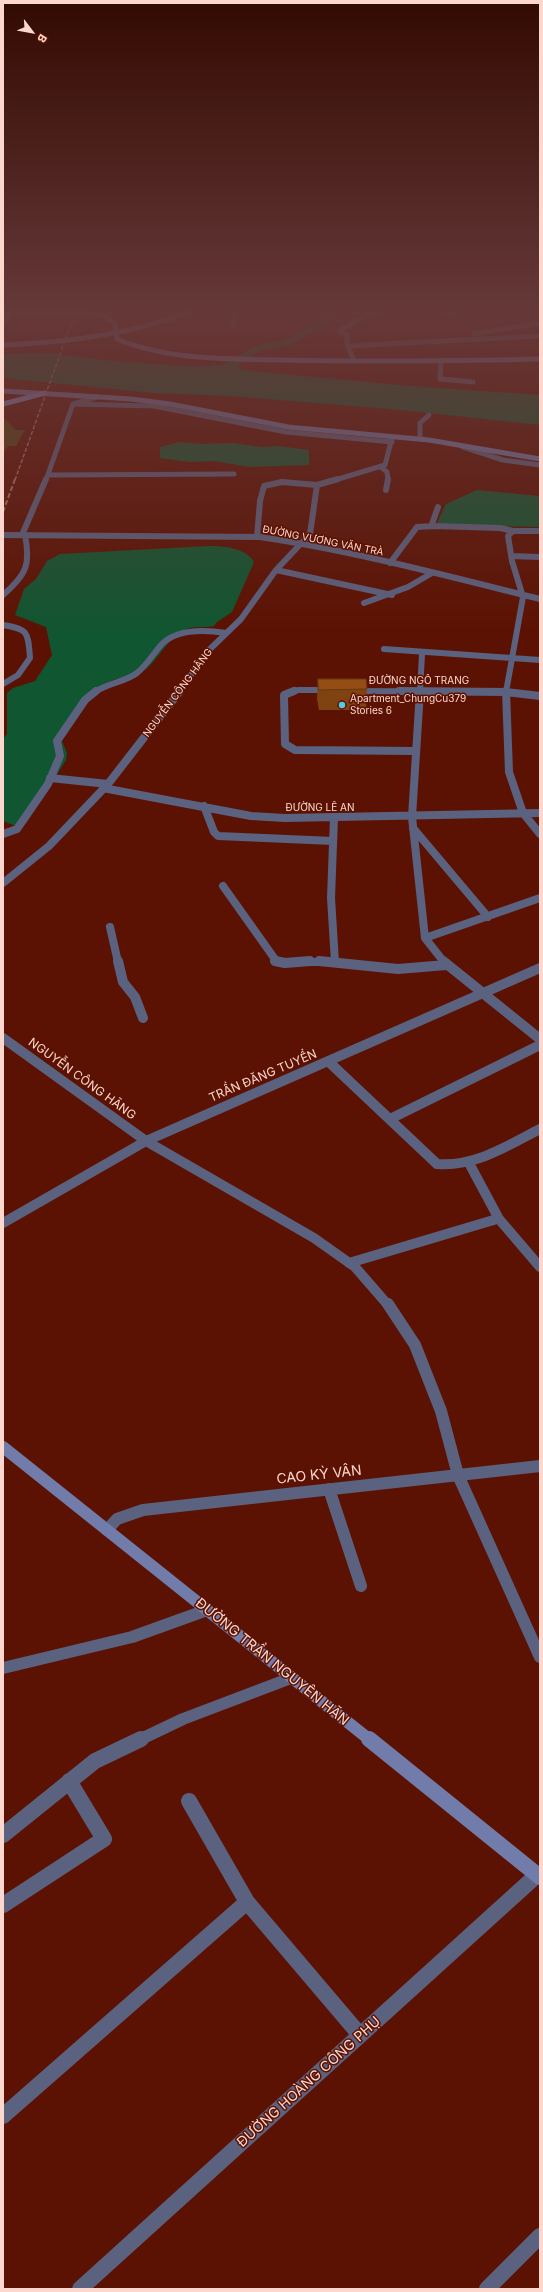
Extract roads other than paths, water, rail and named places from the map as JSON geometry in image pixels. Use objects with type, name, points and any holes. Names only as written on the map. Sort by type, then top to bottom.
[{"type":"street","points":[[3,595],[22,579],[29,562],[23,535],[48,474],[68,419]]},
{"type":"street","points":[[220,419],[286,432],[392,440],[420,440],[540,459]]},
{"type":"street","points":[[247,419],[288,427],[392,440]]},
{"type":"street","points":[[420,440],[420,423],[424,419]]},
{"type":"street","points":[[257,537],[260,501],[264,486],[268,484],[284,483],[317,485],[381,467],[387,462],[392,440]]},
{"type":"street","points":[[463,447],[503,460],[540,465]]},
{"type":"street","points":[[381,467],[387,472],[388,483],[386,490]]},
{"type":"street","points":[[48,474],[234,474]]},
{"type":"street","name":"NGUYỄN CÔNG HÃNG","points":[[3,883],[49,846],[72,824],[106,786],[176,698],[207,652],[241,619],[276,570],[310,534],[317,485]]},
{"type":"street","points":[[434,526],[432,524],[438,507]]},
{"type":"street","points":[[390,563],[417,527],[434,526],[500,528],[513,531],[540,531]]},
{"type":"street","points":[[513,531],[508,536],[511,556],[523,597],[506,692],[509,772],[523,813],[540,834]]},
{"type":"street","name":"ĐƯỜNG VƯƠNG VĂN TRÀ","points":[[3,535],[257,537],[302,544],[390,563],[523,597],[540,599]]},
{"type":"street","points":[[511,556],[540,557]]},
{"type":"street","points":[[276,570],[392,595]]},
{"type":"street","points":[[364,603],[392,595],[419,583],[432,573]]},
{"type":"street","points":[[3,625],[21,628],[28,636],[30,658],[18,675],[3,684]]},
{"type":"street","points":[[3,834],[17,829],[48,784],[60,756],[57,741],[85,700],[102,687],[137,674],[163,643],[174,636],[203,630],[226,633]]},
{"type":"street","points":[[384,649],[422,654],[513,657],[540,660]]},
{"type":"street","points":[[422,654],[412,817],[425,938],[446,965],[484,993],[540,1039]]},
{"type":"street","name":"ĐƯỜNG NGÔ TRANG","points":[[416,751],[295,750],[289,748],[285,744],[284,695],[298,690],[342,690],[506,692],[540,696]]},
{"type":"street","name":"ĐƯỜNG LÊ AN","points":[[50,778],[106,786],[251,816],[334,818],[540,813]]},
{"type":"street","points":[[204,806],[214,832],[218,836],[333,841]]},
{"type":"street","points":[[334,818],[331,898],[335,962]]},
{"type":"street","points":[[413,828],[488,917]]},
{"type":"street","points":[[223,886],[276,962],[335,962],[413,970],[429,969],[446,965]]},
{"type":"street","points":[[425,938],[540,898]]},
{"type":"street","points":[[110,927],[123,982],[135,998],[143,1018]]},
{"type":"street","name":"TRẦN ĐĂNG TUYỂN","points":[[3,1223],[146,1141],[329,1062],[540,968]]},
{"type":"street","name":"NGUYỄN CÔNG HÃNG","points":[[3,1038],[146,1141],[314,1238],[349,1263],[387,1303],[415,1345],[441,1412],[458,1475],[540,1657]]},
{"type":"street","points":[[390,1119],[540,1045]]},
{"type":"street","points":[[329,1062],[437,1164],[451,1167],[469,1164],[540,1129]]},
{"type":"street","points":[[469,1164],[497,1219],[515,1242],[540,1267]]},
{"type":"street","points":[[349,1263],[497,1219]]},
{"type":"street","name":"ĐƯỜNG TRẦN NGUYÊN HÃN","points":[[3,1447],[23,1461],[106,1530],[539,1876]]},
{"type":"street","name":"CAO KỲ VÂN","points":[[106,1530],[117,1519],[142,1510],[540,1466]]},
{"type":"street","points":[[329,1489],[361,1586]]},
{"type":"street","points":[[3,1668],[129,1639],[176,1624],[207,1610]]},
{"type":"street","points":[[3,1834],[95,1761],[190,1716],[291,1678]]},
{"type":"street","points":[[3,1905],[104,1838],[69,1781]]},
{"type":"street","points":[[188,1801],[247,1902],[360,2035]]},
{"type":"street","name":"ĐƯỜNG HOÀNG CÔNG PHỤ","points":[[80,2289],[360,2035],[539,1876]]},
{"type":"street","points":[[3,2116],[247,1902]]},
{"type":"street","points":[[488,2289],[540,2236]]},
{"type":"railway","points":[[15,480],[37,419]]},
{"type":"railway","points":[[3,512],[15,479]]},
{"type":"place","name":"Apartment_ChungCu379 Stories 6","points":[[342,705]]}]
